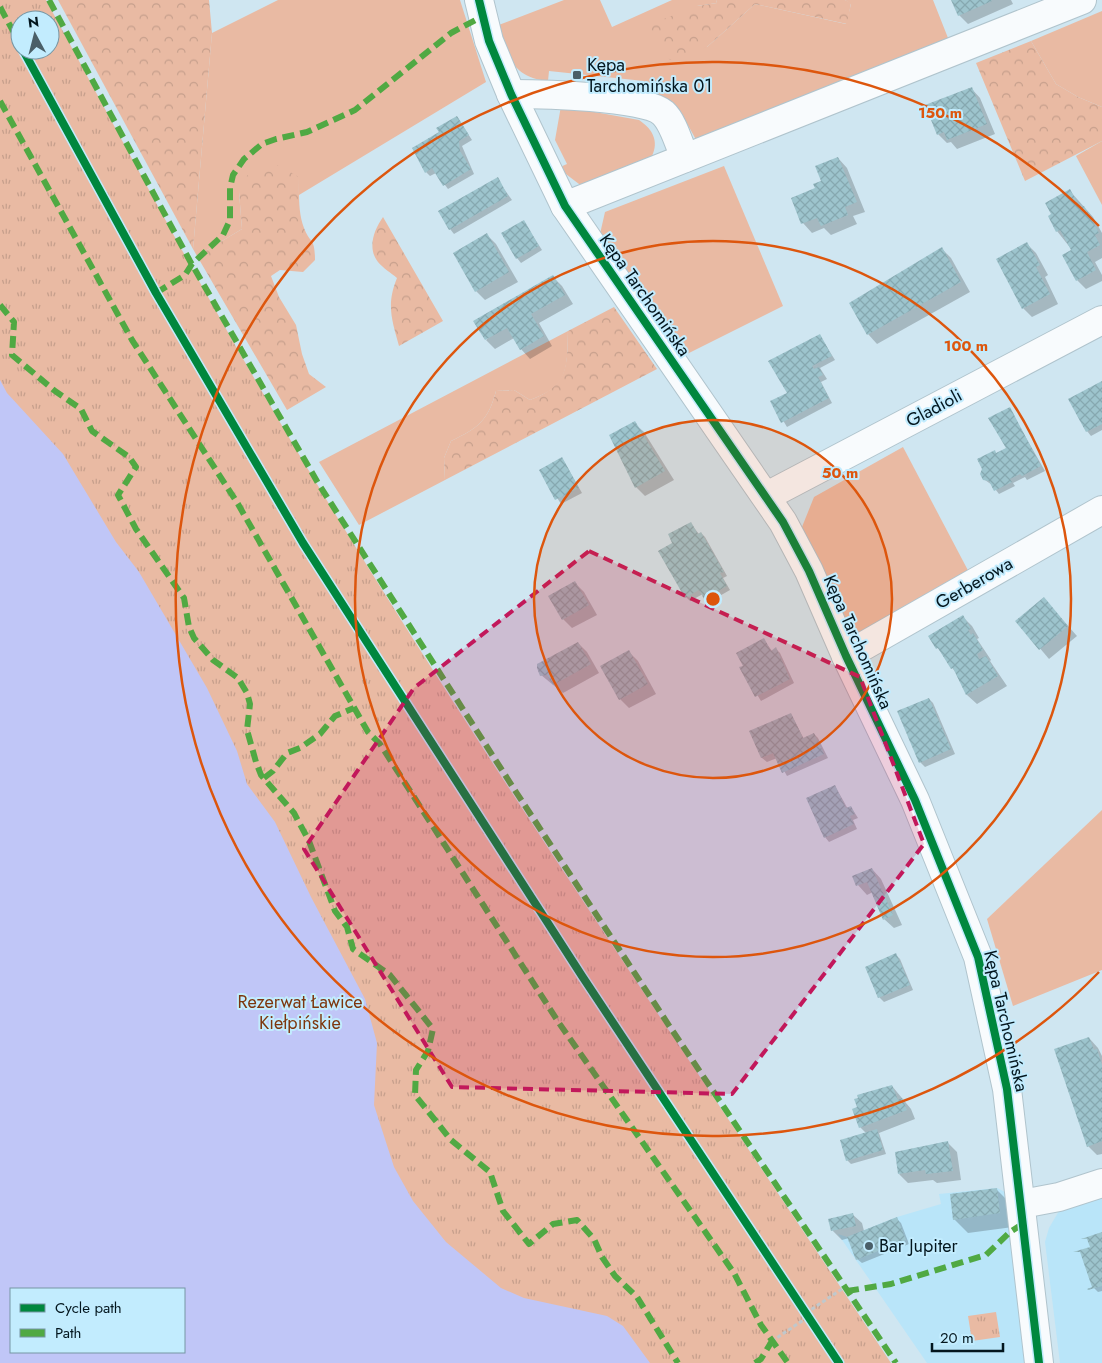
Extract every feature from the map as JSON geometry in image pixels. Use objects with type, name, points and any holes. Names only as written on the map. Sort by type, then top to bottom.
[{"type":"street","name":"Kępa Tarchomińska","points":[[479,0],[490,41],[511,94],[565,206],[767,496],[809,571],[846,656],[915,800],[978,957],[1007,1089],[1022,1204],[1039,1363]]},
{"type":"street","points":[[565,206],[1082,0]]},
{"type":"street","points":[[511,94],[553,94],[644,105],[663,113],[685,158]]},
{"type":"street","name":"Gladioli","points":[[767,496],[1102,320]]},
{"type":"street","name":"Gerberowa","points":[[846,656],[1102,510]]},
{"type":"street","points":[[1022,1204],[1059,1196],[1102,1183]]},
{"type":"path","points":[[806,1313],[845,1287]]},
{"type":"path","points":[[772,1341],[808,1317]]},
{"type":"highlighted area","points":[[589,551],[860,677],[924,844],[732,1094],[452,1087],[304,849],[414,688]]},
{"type":"shaded area","points":[[0,380],[7,393],[63,454],[116,542],[139,572],[207,688],[237,751],[247,784],[275,822],[311,897],[365,999],[377,1043],[374,1105],[394,1167],[413,1201],[446,1242],[501,1288],[524,1298],[607,1316],[623,1326],[650,1363],[0,1363]]},
{"type":"shaded area","points":[[997,1188],[1007,1193],[1009,1229],[1027,1363],[927,1363],[838,1234],[847,1237],[897,1217],[941,1204],[939,1194]]},
{"type":"shaded area","points":[[1102,1198],[1102,1363],[1060,1363],[1045,1242],[1049,1228],[1059,1211]]},
{"type":"green space","name":"Rezerwat Ławice Kiełpińskie","points":[[0,0],[46,0],[51,10],[10,10],[10,60],[60,60],[60,26],[169,227],[297,451],[514,797],[891,1363],[0,1363]]},
{"type":"green space","points":[[58,0],[209,0],[212,33],[193,249]]},
{"type":"green space","points":[[278,0],[460,0],[486,82],[299,195],[299,177],[239,192],[242,229],[197,256],[193,249],[212,33]]},
{"type":"green space","points":[[564,0],[600,0],[612,27],[672,0],[716,0],[717,3],[697,6],[707,47],[755,4],[846,24],[851,4],[845,0],[933,0],[950,43],[698,143],[683,116],[672,104],[656,95],[644,92],[644,81],[549,71],[548,81],[526,75],[518,69],[508,55],[496,26]]},
{"type":"green space","points":[[716,0],[845,0],[851,3],[847,24],[755,4],[707,47],[670,60],[648,36],[653,23],[697,6],[717,3]]},
{"type":"green space","points":[[1102,11],[1102,107],[1078,97],[1056,84],[1031,41]]},
{"type":"green space","points":[[1031,41],[1056,84],[1078,97],[1102,107],[1102,141],[1025,181],[976,63]]},
{"type":"green space","points":[[561,106],[639,120],[654,137],[655,148],[650,160],[590,188],[579,184],[558,168],[567,164],[555,140]]},
{"type":"green space","points":[[1102,141],[1102,205],[1076,156]]},
{"type":"green space","points":[[278,165],[299,177],[299,203],[302,222],[313,244],[315,260],[303,272],[280,270],[271,276],[279,297],[296,325],[302,354],[309,374],[326,387],[287,410],[197,256],[242,229],[239,192],[245,177],[258,169]]},
{"type":"green space","points":[[724,166],[783,306],[685,355],[600,234],[605,212]]},
{"type":"green space","points":[[383,217],[443,321],[399,346],[391,312],[392,296],[397,278],[378,262],[372,245],[375,233]]},
{"type":"green space","points":[[614,307],[657,369],[445,480],[444,458],[451,441],[481,422],[489,410],[496,391],[514,390],[530,400],[552,389],[563,374],[566,365],[568,331]]},
{"type":"green space","points":[[568,331],[566,366],[559,382],[552,389],[530,400],[514,390],[496,391],[489,410],[481,422],[451,441],[444,458],[445,480],[359,525],[319,462]]},
{"type":"green space","points":[[903,447],[972,578],[860,640],[848,627],[802,527],[814,497]]},
{"type":"green space","points":[[1102,810],[1102,970],[1013,1006],[987,919]]},
{"type":"green space","points":[[996,1312],[1000,1337],[972,1341],[968,1316]]},
{"type":"building","points":[[951,0],[991,0],[992,1],[958,16]]},
{"type":"building","points":[[972,87],[987,124],[947,140],[944,132],[937,135],[925,105]]},
{"type":"building","points":[[457,116],[469,135],[459,141],[460,151],[471,169],[443,186],[432,168],[425,173],[412,148],[439,132],[436,128]]},
{"type":"building","points":[[838,157],[857,202],[845,207],[848,215],[821,226],[817,218],[801,224],[791,198],[815,188],[813,184],[821,181],[815,166]]},
{"type":"building","points":[[498,177],[508,196],[449,230],[438,211]]},
{"type":"building","points":[[1070,189],[1080,208],[1084,206],[1099,233],[1095,235],[1100,245],[1087,252],[1096,270],[1076,281],[1062,255],[1071,250],[1060,230],[1056,232],[1048,216],[1051,214],[1045,203]]},
{"type":"building","points":[[524,220],[539,246],[516,259],[501,233]]},
{"type":"building","points":[[487,233],[509,272],[475,292],[453,253]]},
{"type":"building","points":[[1027,242],[1040,265],[1036,267],[1050,294],[1022,309],[996,259]]},
{"type":"building","points":[[942,247],[961,282],[867,335],[849,303]]},
{"type":"building","points":[[553,275],[565,295],[531,314],[544,336],[520,350],[507,328],[485,340],[473,321]]},
{"type":"building","points":[[820,334],[832,356],[812,366],[814,369],[819,367],[823,375],[818,377],[829,398],[781,423],[770,401],[787,393],[768,361]]},
{"type":"building","points":[[1102,381],[1102,424],[1086,432],[1068,399]]},
{"type":"building","points":[[1010,407],[1041,466],[1022,476],[1020,474],[1010,479],[1012,482],[994,491],[989,481],[983,480],[980,474],[982,469],[977,459],[995,450],[996,453],[1006,448],[988,418]]},
{"type":"building","points":[[635,421],[665,471],[635,488],[609,435]]},
{"type":"building","points":[[562,457],[579,488],[555,500],[539,470]]},
{"type":"building","points":[[691,522],[698,534],[701,532],[724,572],[720,573],[727,586],[704,599],[699,590],[685,598],[658,551],[672,543],[668,534]]},
{"type":"building","points":[[575,581],[589,605],[562,620],[548,596]]},
{"type":"building","points":[[1044,597],[1068,626],[1039,650],[1015,621]]},
{"type":"building","points":[[963,615],[971,629],[968,630],[971,635],[973,633],[983,650],[977,654],[979,659],[986,656],[998,676],[966,695],[953,668],[951,669],[928,636]]},
{"type":"building","points":[[764,638],[771,651],[776,647],[790,679],[755,697],[739,667],[743,666],[736,653]]},
{"type":"building","points":[[578,642],[591,664],[553,685],[547,675],[540,676],[537,664]]},
{"type":"building","points":[[629,650],[648,684],[619,700],[600,666]]},
{"type":"building","points":[[929,698],[951,749],[919,763],[897,711]]},
{"type":"building","points":[[791,713],[803,738],[814,733],[824,754],[782,773],[773,753],[761,758],[749,731]]},
{"type":"building","points":[[835,785],[846,808],[851,806],[855,814],[850,816],[854,824],[824,838],[806,798]]},
{"type":"building","points":[[872,868],[893,915],[883,920],[867,882],[856,886],[852,876]]},
{"type":"building","points":[[896,953],[910,985],[878,998],[865,967]]},
{"type":"building","points":[[1089,1037],[1094,1050],[1097,1049],[1102,1065],[1102,1141],[1087,1147],[1054,1049]]},
{"type":"building","points":[[892,1085],[898,1100],[902,1098],[907,1110],[859,1128],[852,1109],[857,1107],[854,1099],[858,1098],[857,1095]]},
{"type":"building","points":[[877,1129],[883,1150],[846,1161],[840,1140]]},
{"type":"building","points":[[948,1141],[953,1171],[926,1174],[925,1170],[898,1174],[895,1152]]},
{"type":"building","points":[[997,1188],[1000,1213],[953,1220],[950,1194]]},
{"type":"building","points":[[853,1213],[856,1226],[831,1231],[828,1219]]},
{"type":"building","points":[[897,1217],[906,1240],[856,1260],[847,1237]]},
{"type":"building","points":[[1102,1232],[1102,1286],[1088,1290],[1092,1287],[1080,1252],[1073,1252],[1090,1247],[1087,1239],[1081,1239]]},
{"type":"marked path","points":[[49,0],[190,261],[318,483],[516,792],[670,1027],[896,1363]]},
{"type":"marked path","points":[[0,7],[10,26]]},
{"type":"marked path","points":[[156,293],[185,275],[192,264],[223,235],[230,220],[230,188],[233,175],[244,159],[262,144],[307,132],[355,110],[451,33],[483,16]]},
{"type":"marked path","points":[[0,101],[132,340],[238,504],[368,732],[380,744],[559,1023],[734,1273],[761,1325],[788,1363]]},
{"type":"marked path","points":[[0,305],[14,322],[12,355],[55,391],[81,409],[92,431],[129,457],[136,467],[118,495],[136,529],[184,598],[189,627],[194,638],[213,660],[238,678],[247,693],[250,704],[247,730],[261,775],[294,813],[309,841],[335,911],[347,927],[353,949],[390,975],[433,1029],[428,1051],[416,1070],[415,1095],[451,1140],[490,1172],[503,1211],[529,1244],[553,1224],[577,1220],[594,1239],[602,1257],[615,1276],[637,1297],[678,1363]]},
{"type":"marked path","points":[[264,778],[273,771],[287,753],[300,748],[320,734],[335,716],[354,708]]},
{"type":"marked path","points":[[847,1291],[891,1284],[986,1255],[1010,1232],[1024,1223]]},
{"type":"marked path","points":[[755,1363],[761,1359],[772,1341]]},
{"type":"cycle path","points":[[479,0],[489,41],[511,94],[565,206],[783,522],[809,571],[846,656],[915,800],[978,957],[1007,1089],[1039,1363]]},
{"type":"cycle path","points":[[28,60],[156,293],[303,543],[582,976],[839,1363]]},
{"type":"place","name":"Kępa Tarchomińska 01","points":[[577,75]]},
{"type":"place","name":"Bar Jupiter","points":[[869,1246]]}]
